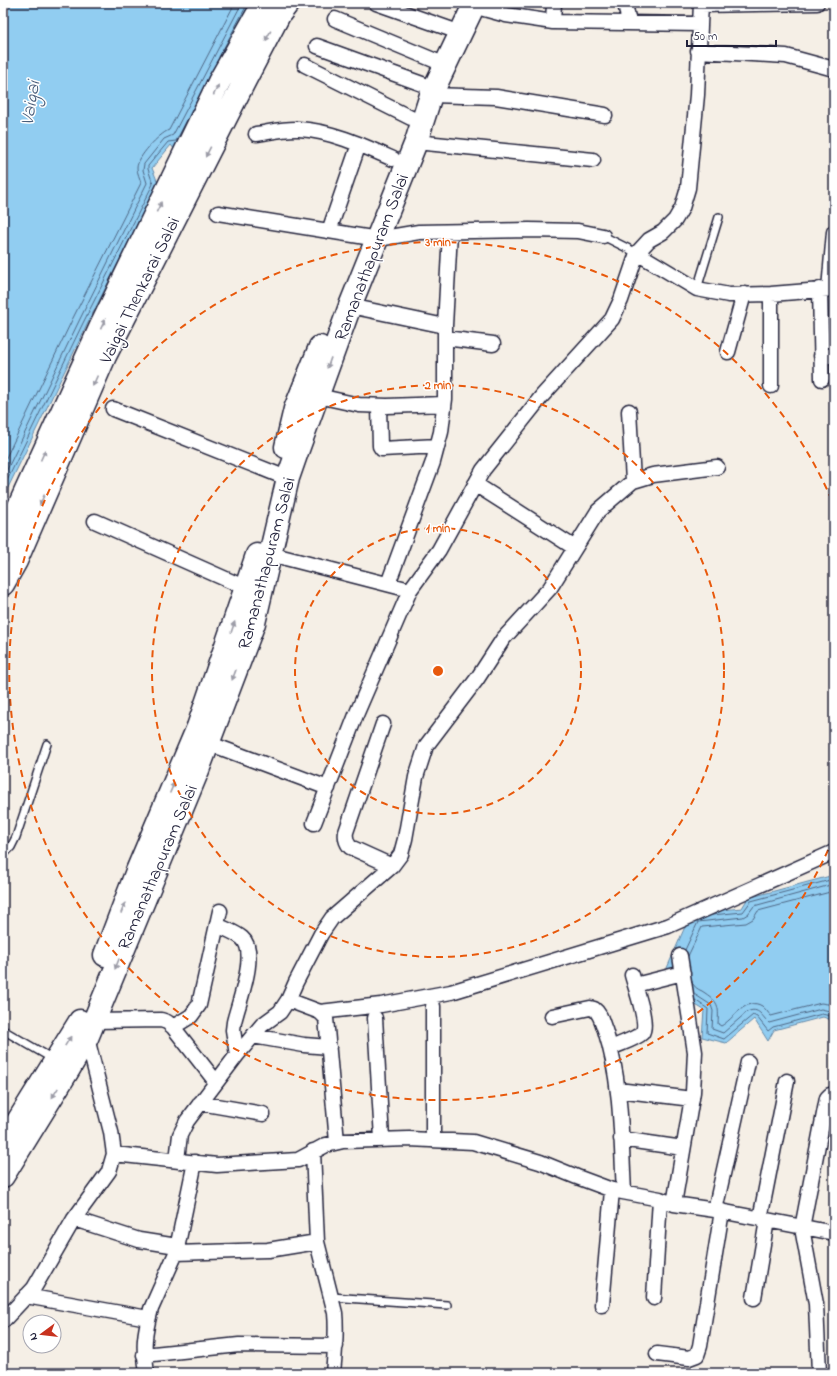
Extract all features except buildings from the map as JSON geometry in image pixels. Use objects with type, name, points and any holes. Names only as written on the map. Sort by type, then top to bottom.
[{"type":"main road","name":"Vaigai Thenkarai Salai","points":[[3,541],[101,326],[220,82],[266,3]]},
{"type":"main road","name":"Vaigai Thenkarai Salai","points":[[3,584],[16,561],[106,356],[244,80],[279,15],[288,3]]},
{"type":"main road","name":"Ramanathapuram Salai","points":[[3,1176],[62,1065],[137,871],[198,727],[264,536],[295,409],[370,238],[416,142],[436,61],[450,29],[471,4]]},
{"type":"main road","name":"Ramanathapuram Salai","points":[[3,1145],[90,1029],[208,743],[254,623],[288,478],[350,306],[393,159],[411,118],[428,90],[471,4]]},
{"type":"street","points":[[376,3],[450,29]]},
{"type":"street","points":[[553,22],[554,3]]},
{"type":"street","points":[[625,3],[629,23]]},
{"type":"street","points":[[314,823],[356,715],[410,590],[439,550],[483,470],[542,396],[612,319],[621,300],[636,253],[649,240],[663,232],[675,220],[682,208],[688,188],[697,95],[701,4],[817,3]]},
{"type":"street","points":[[471,4],[506,15],[553,22],[700,24]]},
{"type":"street","points":[[335,19],[436,61]]},
{"type":"street","points":[[317,46],[428,90],[496,97],[605,115]]},
{"type":"street","points":[[698,51],[786,56],[834,69]]},
{"type":"street","points":[[305,65],[411,118]]},
{"type":"street","points":[[256,134],[298,129],[315,131],[359,144],[393,159]]},
{"type":"street","points":[[416,142],[593,160]]},
{"type":"street","points":[[329,231],[359,144]]},
{"type":"street","points":[[218,213],[370,238],[419,232],[529,230],[578,231],[603,236]]},
{"type":"street","points":[[388,584],[433,462],[441,432],[444,404],[445,332],[450,232]]},
{"type":"street","points":[[822,379],[828,356],[827,289],[834,232]]},
{"type":"street","points":[[636,253],[697,289],[729,295],[771,294],[827,289]]},
{"type":"street","points":[[728,352],[744,294]]},
{"type":"street","points":[[771,294],[771,386]]},
{"type":"street","points":[[350,306],[493,344]]},
{"type":"street","points":[[318,396],[359,405],[379,406],[444,404]]},
{"type":"street","points":[[379,406],[380,446],[382,449],[437,446]]},
{"type":"street","points":[[113,409],[279,475]]},
{"type":"street","points":[[629,411],[633,481]]},
{"type":"street","points":[[177,1160],[180,1135],[187,1121],[237,1055],[262,1025],[280,1012],[288,1000],[321,934],[332,918],[392,866],[401,854],[416,777],[426,746],[477,679],[503,639],[550,588],[598,511],[633,481],[653,475],[717,467]]},
{"type":"street","points":[[475,484],[575,548]]},
{"type":"street","points":[[95,521],[246,588]]},
{"type":"street","points":[[270,554],[410,590]]},
{"type":"street","points":[[383,724],[345,838],[350,847],[392,866]]},
{"type":"street","points":[[208,743],[328,788]]},
{"type":"street","points":[[320,1012],[381,1005],[451,992],[668,926],[834,852]]},
{"type":"street","points":[[173,1027],[191,1016],[198,1006],[220,911]]},
{"type":"street","points":[[217,925],[242,938],[248,949],[249,964],[233,1030],[237,1055]]},
{"type":"street","points":[[674,1204],[692,1099],[695,1052],[680,956]]},
{"type":"street","points":[[611,1048],[643,1032],[644,1018],[633,980],[683,972]]},
{"type":"street","points":[[288,1000],[320,1012],[326,1018],[328,1023],[336,1142]]},
{"type":"street","points":[[433,1006],[433,1140]]},
{"type":"street","points":[[552,1016],[590,1008],[594,1009],[600,1015],[611,1048],[618,1090],[621,1139],[618,1191],[602,1305]]},
{"type":"street","points":[[375,1018],[382,1139]]},
{"type":"street","points":[[3,1321],[34,1288],[74,1219],[109,1170],[114,1154],[111,1132],[90,1029],[161,1020],[167,1022],[173,1027],[216,1082]]},
{"type":"street","points":[[253,1036],[304,1046],[329,1046]]},
{"type":"street","points":[[658,1354],[689,1358],[696,1355],[700,1346],[719,1211],[748,1062]]},
{"type":"street","points":[[754,1298],[764,1219],[787,1082]]},
{"type":"street","points":[[618,1090],[692,1099]]},
{"type":"street","points":[[819,1373],[816,1304],[802,1228],[827,1098],[834,1094]]},
{"type":"street","points":[[200,1103],[262,1114]]},
{"type":"street","points":[[114,1154],[217,1165],[291,1161],[303,1158],[313,1151],[336,1142],[343,1141],[409,1139],[473,1142],[540,1162],[618,1191],[660,1199],[674,1204],[764,1219],[802,1228],[834,1233]]},
{"type":"street","points":[[621,1139],[683,1148]]},
{"type":"street","points":[[313,1151],[317,1242],[336,1319],[336,1346],[333,1373]]},
{"type":"street","points":[[147,1373],[144,1355],[144,1340],[148,1318],[176,1250],[195,1162]]},
{"type":"street","points":[[654,1298],[660,1199]]},
{"type":"street","points":[[74,1219],[176,1250],[268,1250],[317,1242]]},
{"type":"street","points":[[26,1296],[148,1318]]},
{"type":"street","points":[[144,1355],[239,1345],[336,1346]]},
{"type":"lane","points":[[697,289],[719,217]]},
{"type":"lane","points":[[603,236],[636,253]]},
{"type":"lane","points":[[3,855],[11,847],[16,837],[47,744]]},
{"type":"lane","points":[[3,1030],[62,1065]]},
{"type":"lane","points":[[331,1297],[447,1305]]},
{"type":"water","name":"Vaigai","points":[[3,3],[252,3],[175,150],[171,145],[152,168],[158,183],[3,498]]},
{"type":"water","points":[[834,875],[834,1021],[823,1017],[774,1030],[768,1041],[754,1019],[726,1043],[702,1037],[704,1010],[684,998],[667,968],[691,913],[742,908],[748,898]]}]
